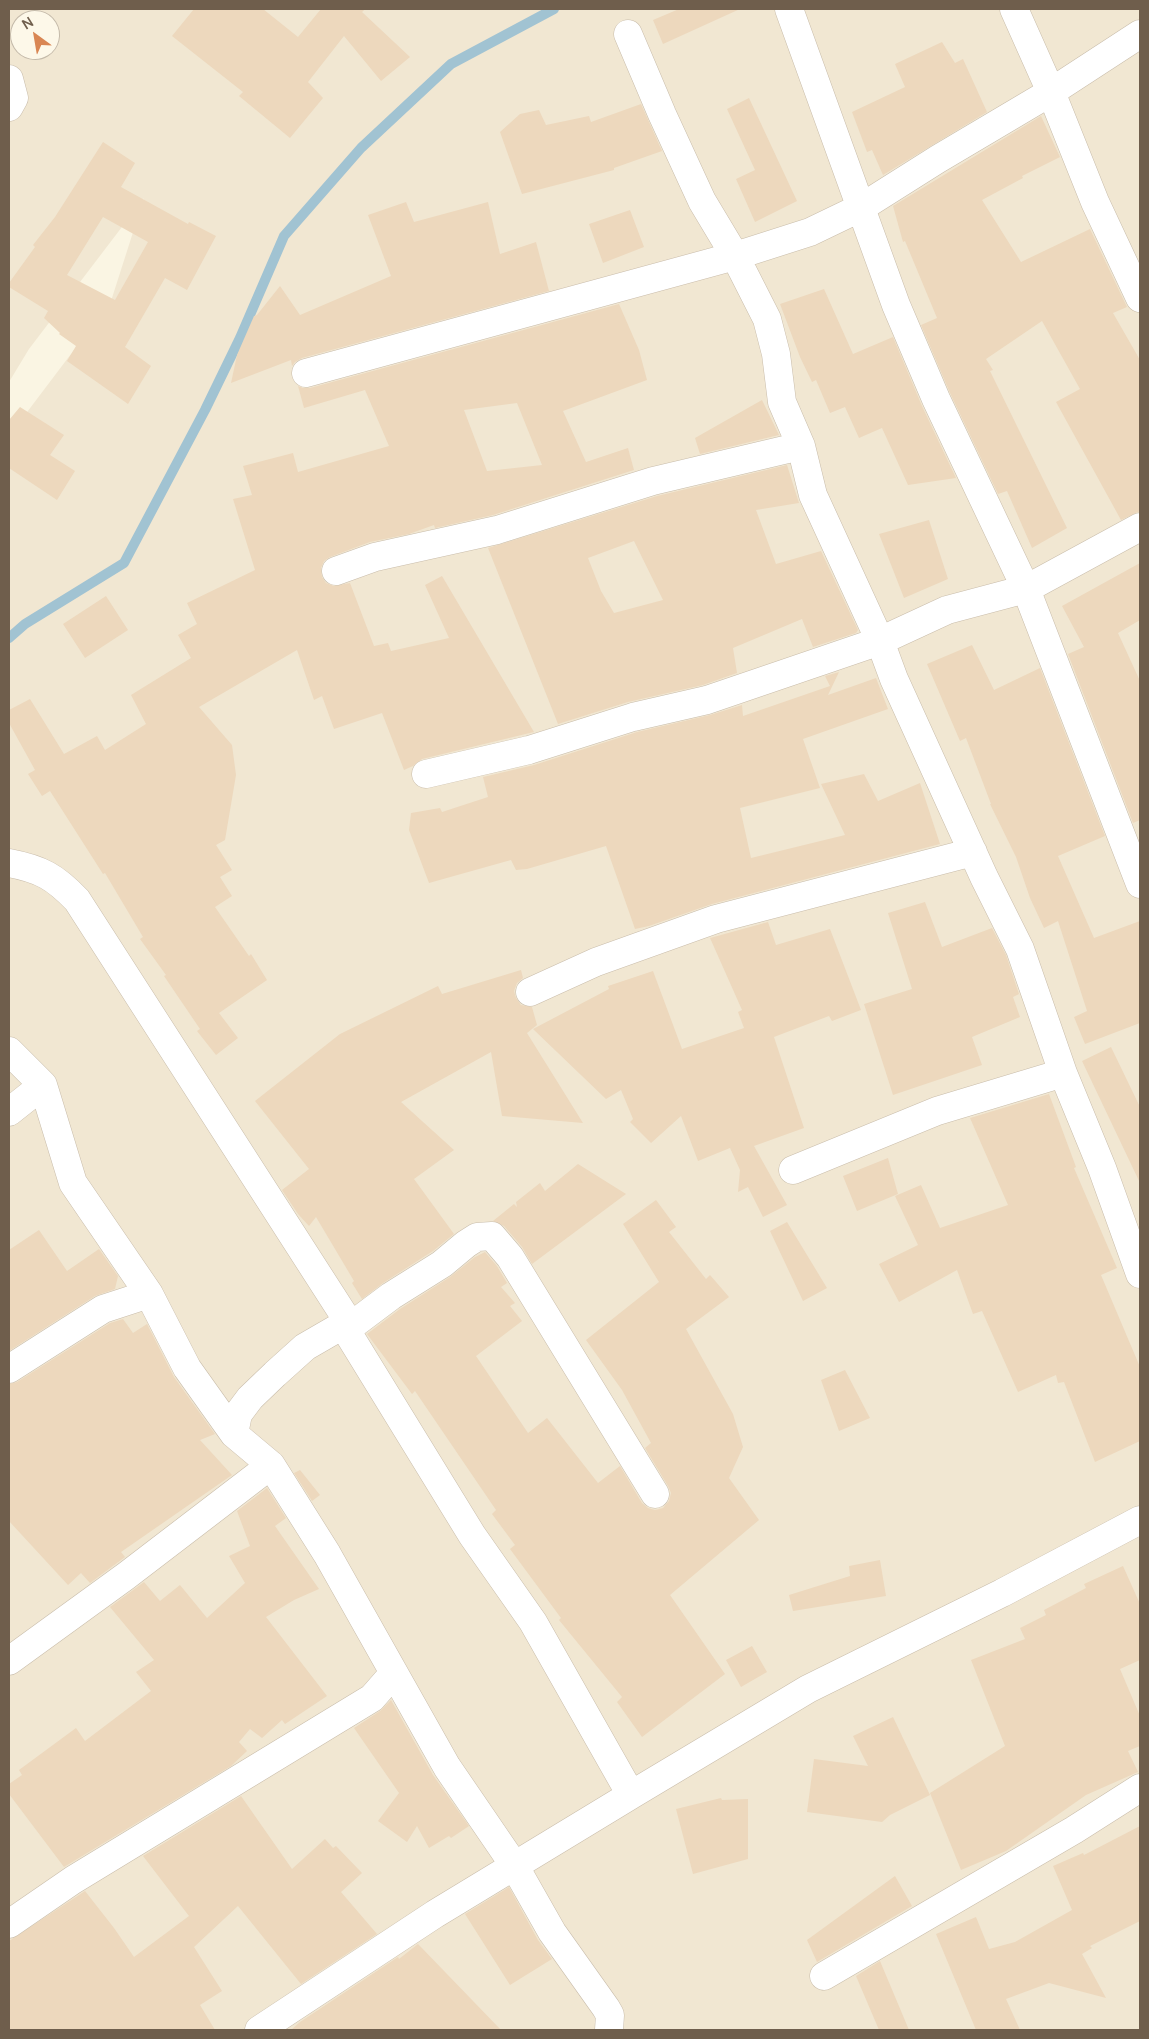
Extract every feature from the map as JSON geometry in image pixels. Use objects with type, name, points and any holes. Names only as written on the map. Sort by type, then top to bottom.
[{"type":"street","points":[[789,9],[896,305],[936,399],[1026,589],[1140,884]]},
{"type":"street","points":[[1014,9],[1051,92],[1095,202],[1140,298]]},
{"type":"street","points":[[628,34],[702,201],[735,256],[767,319],[776,354],[782,402],[800,446],[813,494],[880,641],[894,679],[973,852],[1020,949],[1140,1274]]},
{"type":"street","points":[[306,373],[735,256],[810,232],[862,207],[938,159],[1051,92],[1140,34]]},
{"type":"street","points":[[9,79],[14,98],[9,107]]},
{"type":"street","points":[[336,571],[375,557],[497,530],[653,481],[800,446]]},
{"type":"street","points":[[426,774],[528,750],[633,717],[707,700],[880,641],[947,610],[1026,589],[1140,527]]},
{"type":"street","points":[[530,992],[596,962],[716,919],[973,852]]},
{"type":"street","points":[[9,863],[38,870],[60,882],[77,900],[347,1326],[472,1535],[532,1622],[631,1795]]},
{"type":"street","points":[[9,1051],[43,1085],[73,1183],[148,1294],[188,1368],[234,1434],[270,1465],[327,1554],[393,1674],[460,1789],[514,1866],[552,1932],[606,2008],[610,2015],[609,2030]]},
{"type":"street","points":[[793,1170],[937,1111],[1064,1072]]},
{"type":"street","points":[[9,1112],[43,1085]]},
{"type":"street","points":[[234,1434],[238,1414],[250,1398],[305,1347],[347,1326],[442,1264],[477,1237],[492,1236],[510,1257],[654,1494]]},
{"type":"street","points":[[9,1369],[103,1309],[148,1294]]},
{"type":"street","points":[[9,1661],[126,1576],[270,1465]]},
{"type":"street","points":[[259,2030],[435,1914],[808,1689],[1002,1593],[1140,1520]]},
{"type":"street","points":[[9,1924],[72,1880],[372,1698],[393,1674]]},
{"type":"street","points":[[824,1976],[1074,1830],[1140,1788]]},
{"type":"shaded area","points":[[9,9],[1140,9],[1140,2030],[9,2030],[9,436],[111,301],[144,198],[29,349],[9,382]]},
{"type":"building","points":[[194,9],[263,9],[298,37],[321,9],[365,9],[362,12],[410,57],[381,81],[344,36],[308,82],[323,98],[290,138],[239,96],[243,92],[172,36]]},
{"type":"building","points":[[679,9],[740,9],[663,44],[653,20]]},
{"type":"building","points":[[942,42],[955,63],[963,59],[987,112],[883,175],[872,150],[867,152],[852,112],[905,87],[895,64]]},
{"type":"building","points":[[749,98],[797,201],[755,222],[736,179],[755,170],[727,109]]},
{"type":"building","points":[[641,104],[662,151],[614,168],[614,170],[522,194],[500,132],[520,114],[539,110],[546,125],[589,116],[591,122]]},
{"type":"building","points":[[1041,116],[1060,157],[1022,176],[1023,178],[982,200],[1021,262],[1090,229],[1127,307],[1113,313],[1140,360],[1140,511],[1121,520],[1056,402],[1080,389],[1042,321],[986,359],[993,370],[990,371],[1067,528],[1032,548],[1007,491],[998,494],[950,393],[921,325],[937,318],[905,241],[903,242],[893,206]]},
{"type":"building","points":[[103,142],[135,163],[121,187],[188,224],[189,222],[216,236],[187,290],[165,278],[125,347],[151,366],[128,404],[67,361],[76,346],[59,334],[44,318],[48,311],[9,287],[9,283],[35,247],[33,245],[55,217]],"holes":[[[103,217],[148,242],[115,300],[67,275]]]},
{"type":"building","points":[[406,202],[414,222],[488,202],[500,254],[536,242],[549,291],[302,358],[292,366],[291,360],[231,383],[237,355],[254,316],[257,315],[280,286],[300,315],[391,276],[368,215]]},
{"type":"building","points":[[630,210],[644,247],[603,263],[589,224]]},
{"type":"building","points":[[824,289],[853,354],[893,337],[922,406],[956,478],[908,485],[882,428],[859,438],[845,407],[830,413],[816,380],[812,382],[800,357],[780,304]]},
{"type":"building","points":[[619,304],[639,350],[647,380],[563,411],[586,462],[628,448],[634,470],[493,515],[435,528],[434,525],[409,534],[370,542],[330,557],[324,561],[321,568],[322,577],[326,583],[334,586],[350,583],[374,646],[388,643],[391,651],[449,638],[425,585],[442,576],[534,732],[422,759],[404,770],[382,713],[334,729],[322,696],[314,700],[297,650],[199,707],[232,745],[236,775],[225,840],[216,845],[232,870],[220,877],[232,896],[215,907],[249,956],[251,954],[267,980],[219,1013],[238,1038],[216,1055],[197,1031],[200,1029],[164,976],[166,975],[140,939],[143,937],[105,873],[103,874],[50,791],[42,796],[28,774],[35,770],[9,723],[9,710],[30,699],[64,754],[97,736],[105,750],[146,724],[131,695],[191,658],[178,635],[197,624],[187,603],[255,570],[233,499],[252,495],[243,466],[293,453],[298,472],[389,446],[365,390],[304,408],[298,386],[310,388]],"holes":[[[517,403],[542,465],[487,471],[464,410]]]},
{"type":"building","points":[[762,400],[779,435],[700,454],[695,438]]},
{"type":"building","points":[[20,407],[64,435],[50,455],[75,471],[57,500],[9,468],[9,420]]},
{"type":"building","points":[[787,465],[799,503],[756,510],[776,564],[821,551],[858,630],[856,633],[813,647],[802,619],[733,648],[737,673],[703,685],[628,702],[558,724],[488,548],[657,496]],"holes":[[[634,541],[663,600],[614,613],[601,591],[588,558]]]},
{"type":"building","points":[[929,520],[948,579],[904,598],[879,534]]},
{"type":"building","points":[[1140,563],[1140,620],[1118,633],[1140,681],[1140,820],[1133,823],[1068,654],[1084,647],[1062,606]]},
{"type":"building","points":[[106,596],[128,630],[85,658],[63,624]]},
{"type":"building","points":[[972,645],[994,690],[1040,668],[1105,836],[1058,856],[1094,938],[1140,921],[1140,1023],[1085,1044],[1074,1017],[1087,1011],[1058,921],[1044,928],[1030,898],[1016,857],[990,804],[966,738],[960,741],[927,664]]},
{"type":"building","points":[[839,672],[828,695],[876,678],[888,709],[803,739],[820,788],[740,808],[751,858],[845,835],[821,784],[864,774],[878,801],[920,783],[940,844],[712,904],[635,929],[606,846],[527,869],[516,870],[511,860],[429,883],[409,830],[411,813],[440,808],[442,812],[488,797],[483,777],[534,765],[637,732],[710,715],[742,705],[743,716],[830,686],[825,676]]},
{"type":"building","points":[[925,902],[942,947],[992,928],[1006,955],[1019,994],[1013,997],[1020,1017],[972,1037],[982,1065],[893,1095],[864,1004],[912,989],[888,913]]},
{"type":"building","points":[[768,922],[776,945],[830,929],[861,1010],[832,1021],[829,1016],[774,1037],[804,1128],[754,1146],[787,1205],[763,1217],[748,1187],[738,1192],[740,1170],[730,1148],[698,1161],[681,1116],[651,1143],[630,1122],[633,1119],[621,1090],[606,1099],[533,1029],[609,989],[608,986],[653,971],[682,1049],[744,1028],[738,1012],[742,1010],[710,938]]},
{"type":"building","points":[[521,970],[523,978],[517,983],[514,991],[516,998],[521,1005],[532,1007],[537,1025],[527,1033],[583,1123],[502,1116],[491,1052],[401,1102],[454,1150],[414,1179],[454,1234],[433,1251],[362,1299],[352,1283],[354,1281],[316,1217],[309,1226],[298,1214],[282,1190],[309,1169],[255,1101],[340,1034],[438,986],[442,994]]},
{"type":"building","points":[[1111,1047],[1140,1107],[1140,1183],[1082,1061]]},
{"type":"building","points":[[1049,1094],[1076,1167],[1074,1168],[1117,1268],[1101,1275],[1140,1367],[1140,1441],[1095,1462],[1064,1382],[1058,1383],[1056,1375],[1018,1392],[982,1311],[973,1314],[957,1270],[899,1302],[879,1264],[918,1245],[895,1196],[921,1185],[940,1228],[1008,1205],[970,1118]]},
{"type":"building","points":[[888,1158],[898,1194],[857,1211],[843,1176]]},
{"type":"building","points":[[578,1164],[626,1194],[532,1264],[522,1247],[504,1226],[493,1221],[514,1204],[517,1207],[516,1202],[540,1183],[545,1191]]},
{"type":"building","points":[[656,1200],[676,1227],[669,1232],[706,1279],[710,1275],[729,1297],[686,1329],[733,1414],[743,1447],[729,1478],[759,1520],[670,1595],[725,1674],[642,1737],[617,1702],[622,1697],[559,1620],[561,1618],[510,1549],[515,1545],[492,1514],[496,1510],[415,1391],[412,1394],[367,1334],[400,1309],[485,1252],[497,1266],[507,1283],[501,1287],[515,1303],[510,1306],[522,1321],[476,1356],[528,1433],[547,1418],[598,1483],[620,1466],[642,1503],[648,1508],[655,1510],[663,1508],[669,1501],[671,1493],[645,1448],[651,1443],[622,1390],[586,1340],[659,1282],[623,1224]]},
{"type":"building","points":[[787,1222],[827,1288],[803,1301],[770,1231]]},
{"type":"building","points":[[39,1230],[67,1271],[99,1249],[118,1276],[115,1289],[95,1296],[9,1351],[9,1250]]},
{"type":"building","points":[[123,1319],[133,1333],[147,1324],[174,1377],[215,1434],[200,1440],[232,1475],[121,1552],[125,1557],[90,1583],[81,1573],[68,1585],[9,1521],[9,1384],[17,1382],[110,1323]]},
{"type":"building","points":[[845,1370],[870,1418],[839,1431],[821,1380]]},
{"type":"building","points":[[300,1470],[320,1495],[312,1501],[294,1473]]},
{"type":"building","points":[[267,1488],[286,1518],[275,1526],[319,1589],[294,1600],[266,1617],[327,1696],[285,1724],[282,1720],[262,1738],[250,1729],[239,1742],[247,1751],[231,1766],[64,1867],[9,1794],[9,1784],[22,1775],[19,1770],[76,1728],[85,1741],[151,1691],[136,1672],[154,1660],[110,1607],[144,1582],[160,1601],[180,1585],[207,1618],[245,1583],[229,1556],[250,1546],[237,1511]]},
{"type":"building","points":[[880,1560],[886,1596],[793,1611],[789,1595],[850,1576],[849,1566]]},
{"type":"building","points":[[1123,1566],[1140,1604],[1140,1660],[1120,1669],[1140,1716],[1140,1746],[1128,1751],[1138,1772],[1086,1795],[1006,1851],[961,1870],[930,1793],[1005,1746],[971,1660],[1025,1639],[1020,1628],[1046,1615],[1044,1610],[1086,1588],[1084,1584]]},
{"type":"building","points":[[752,1646],[767,1672],[741,1687],[726,1660]]},
{"type":"building","points":[[391,1700],[433,1775],[469,1826],[451,1838],[449,1836],[429,1848],[417,1826],[407,1842],[378,1821],[399,1793],[354,1728],[380,1711]]},
{"type":"building","points":[[893,1717],[930,1795],[890,1815],[882,1822],[807,1812],[814,1759],[868,1766],[853,1736]]},
{"type":"building","points":[[241,1796],[292,1869],[325,1839],[333,1848],[336,1846],[362,1873],[341,1892],[377,1934],[301,1984],[238,1906],[194,1947],[222,1991],[200,2005],[215,2030],[9,2030],[9,1941],[85,1891],[134,1957],[189,1916],[143,1856]]},
{"type":"building","points":[[721,1798],[722,1800],[748,1799],[748,1859],[693,1874],[676,1809]]},
{"type":"building","points":[[1140,1826],[1140,1921],[1090,1946],[1092,1948],[1082,1954],[1106,1998],[1049,1983],[1006,1999],[1020,2030],[976,2030],[936,1934],[976,1917],[989,1949],[1015,1942],[1072,1910],[1053,1866],[1083,1853],[1084,1855]]},
{"type":"building","points":[[895,1876],[912,1906],[817,1962],[807,1940]]},
{"type":"building","points":[[509,1887],[538,1940],[552,1959],[510,1985],[465,1914]]},
{"type":"building","points":[[418,1944],[501,2030],[291,2030],[300,2022],[398,1957],[399,1959]]},
{"type":"building","points":[[880,1961],[909,2030],[879,2030],[856,1976]]},
{"type":"waterway","points":[[9,638],[25,624],[124,563],[205,410],[240,338],[284,236],[361,148],[451,64],[554,9]]}]
